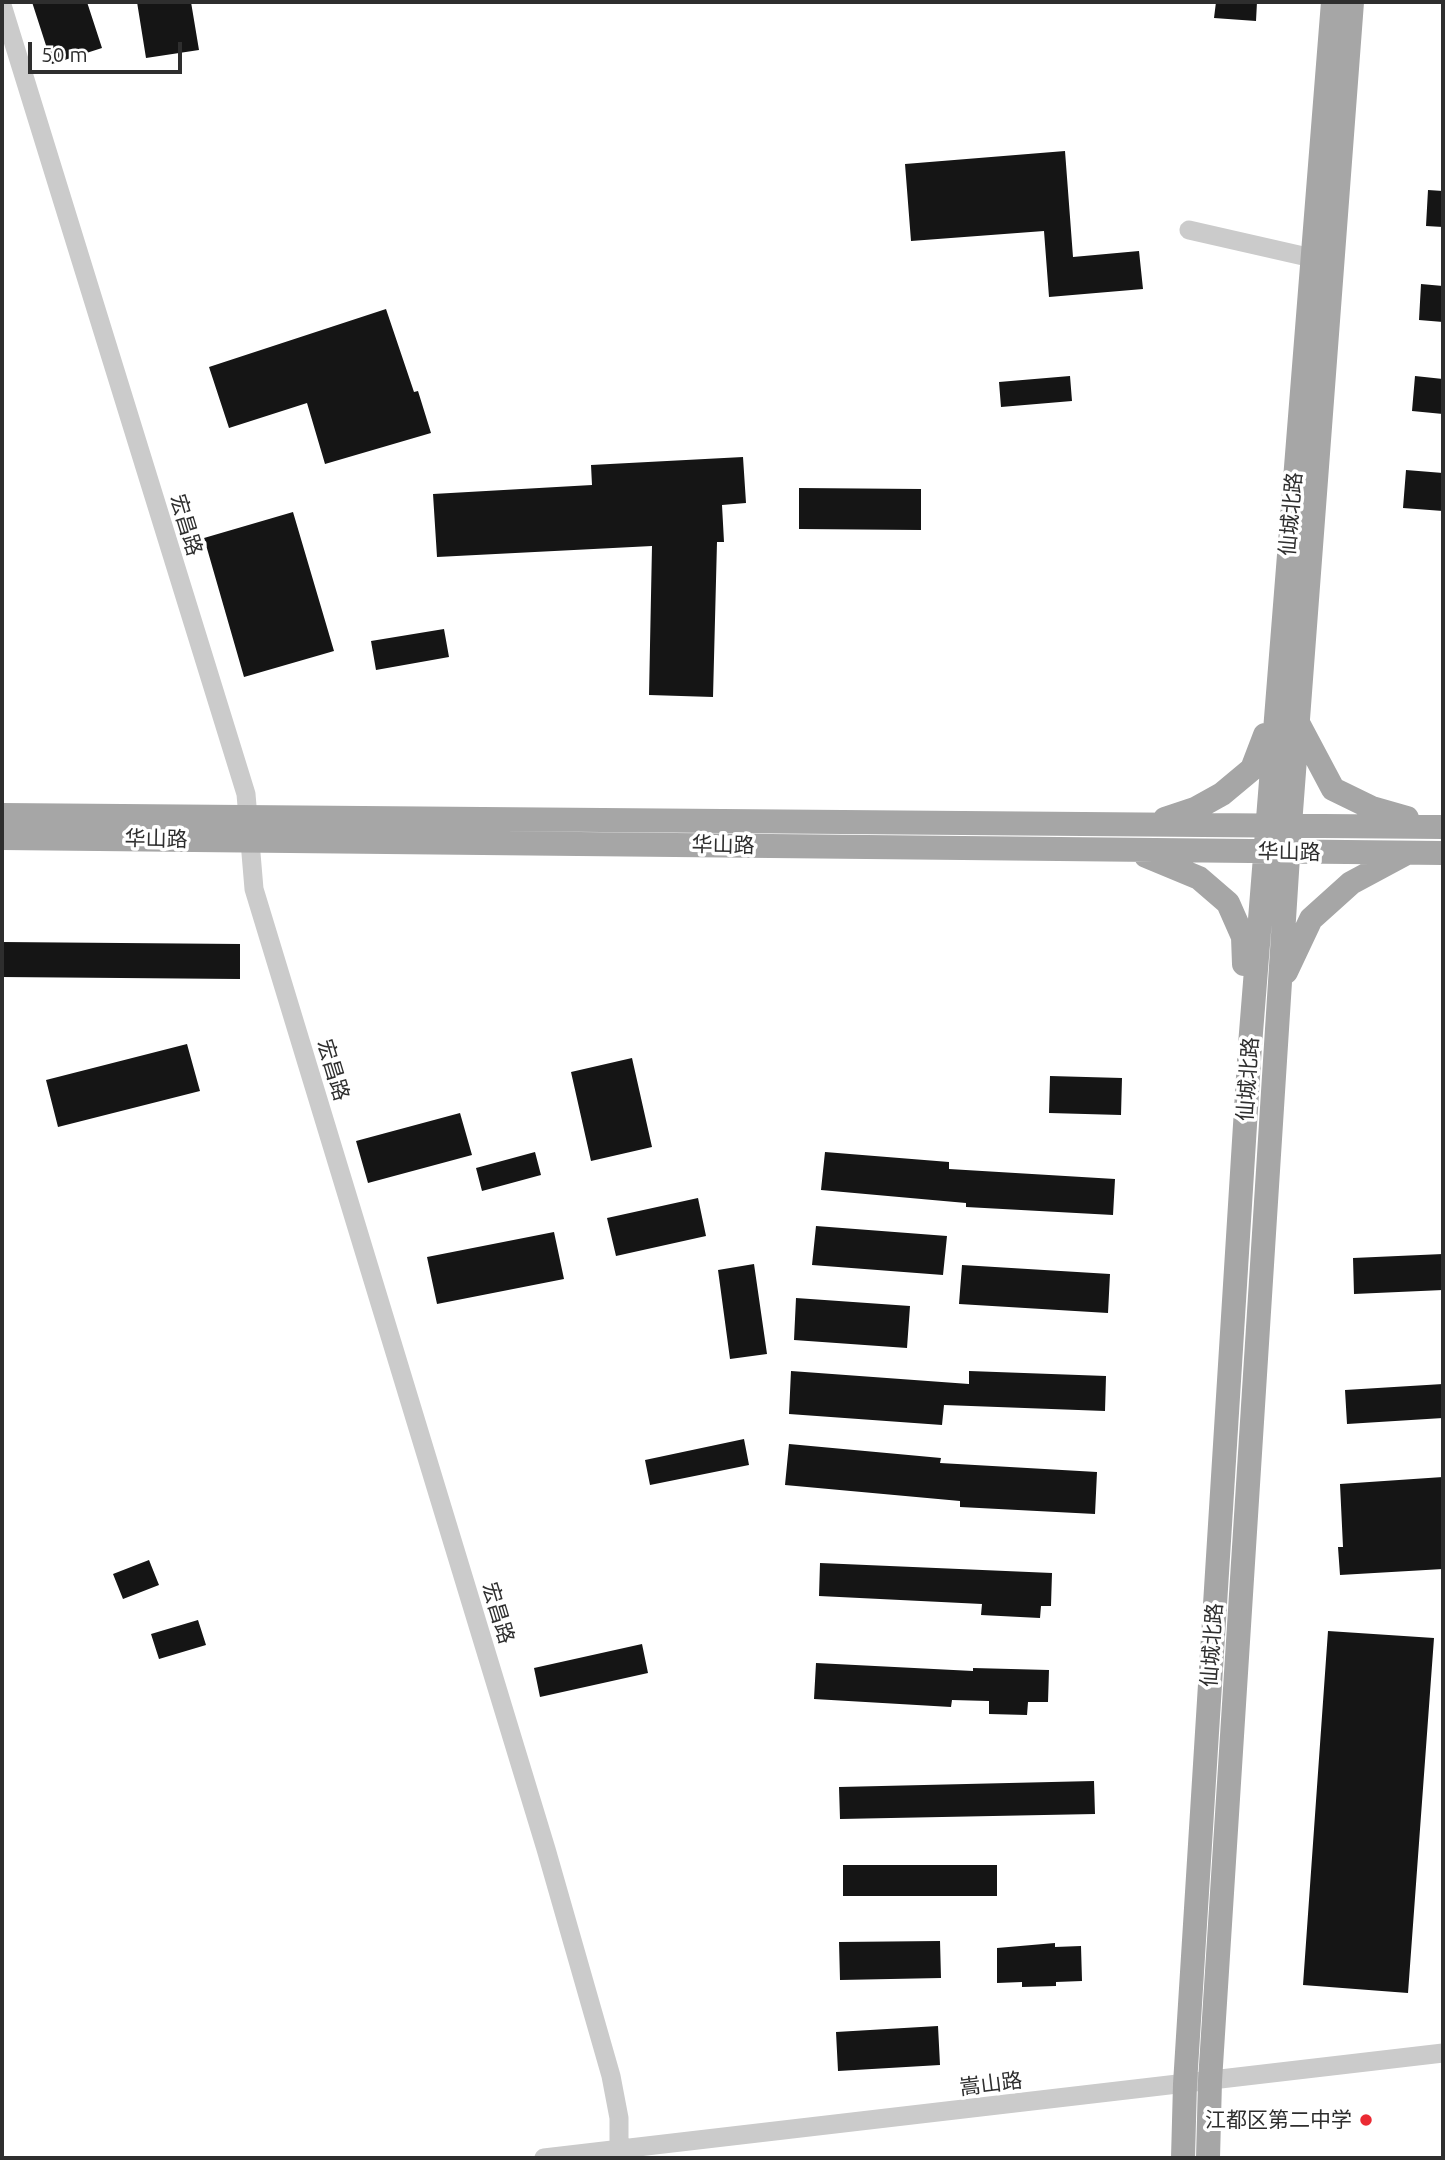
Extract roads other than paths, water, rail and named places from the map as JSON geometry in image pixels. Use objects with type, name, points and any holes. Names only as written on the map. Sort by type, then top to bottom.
[{"type":"main road","name":"仙城北路","points":[[1208,2158],[1209,2081],[1280,985],[1276,852],[1265,825],[1332,2]]},
{"type":"main road","name":"仙城北路","points":[[1183,2158],[1185,2084],[1250,1045],[1276,852],[1290,825],[1352,2]]},
{"type":"main road","points":[[1150,825],[1195,809],[1222,794],[1252,769],[1276,704]]},
{"type":"main road","points":[[1298,723],[1334,789],[1372,808],[1439,827]]},
{"type":"main road","points":[[2,815],[248,828],[1150,825],[1439,827]]},
{"type":"main road","name":"华山路","points":[[2,838],[248,828],[1133,850],[1443,853]]},
{"type":"main road","points":[[1133,850],[1199,878],[1228,903],[1243,937],[1250,1045]]},
{"type":"main road","points":[[1280,985],[1311,919],[1351,883],[1407,853]]},
{"type":"street","name":"宏昌路","points":[[2,5],[242,781],[254,889],[546,1849],[611,2076],[619,2118],[620,2150]]},
{"type":"street","points":[[1189,229],[1312,258]]},
{"type":"street","name":"嵩山路","points":[[544,2158],[1443,2053]]},
{"type":"place","name":"江都区第二中学","points":[[1366,2120]]}]
